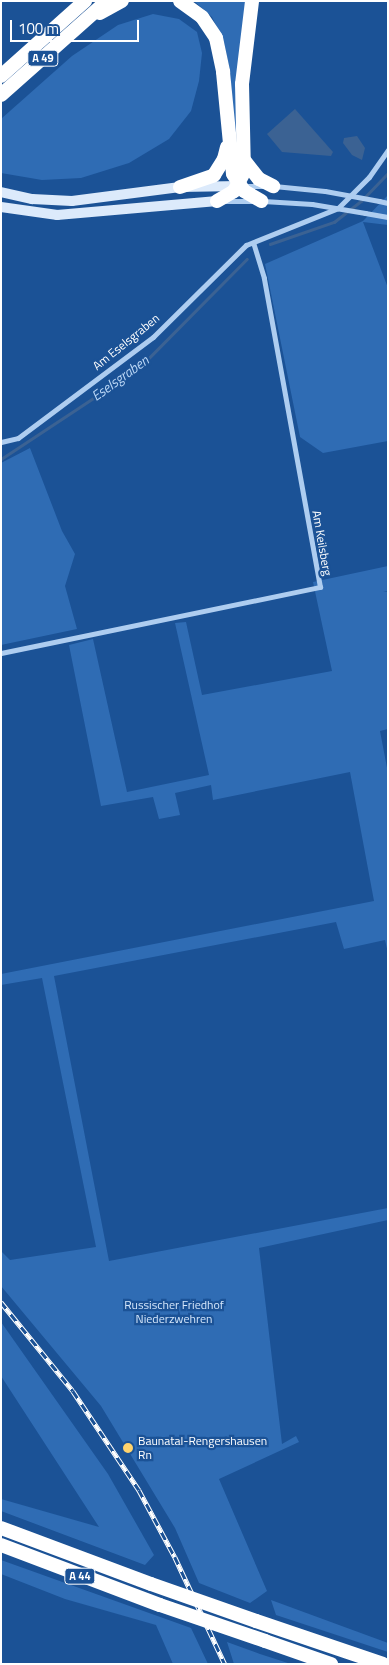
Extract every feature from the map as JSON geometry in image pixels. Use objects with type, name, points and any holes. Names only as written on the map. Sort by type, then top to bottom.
[{"type":"highway","name":"A 49","points":[[1,76],[85,1]]},
{"type":"highway","name":"A 49","points":[[1,95],[107,1]]},
{"type":"highway","points":[[84,21],[122,1]]},
{"type":"highway","points":[[180,1],[202,17],[216,38],[224,72],[233,174],[239,186],[261,201]]},
{"type":"highway","points":[[217,201],[239,186],[244,160],[242,84],[252,1]]},
{"type":"highway","points":[[180,187],[207,178],[217,171],[224,159],[229,134]]},
{"type":"highway","points":[[244,160],[259,179],[273,186]]},
{"type":"highway","name":"A 44","points":[[1,1528],[151,1584],[383,1664]]},
{"type":"highway","name":"A 44","points":[[1,1544],[160,1605],[331,1664]]},
{"type":"main road","points":[[1,192],[32,199],[72,201],[180,187],[239,186]]},
{"type":"main road","points":[[1,206],[28,213],[65,215],[217,201]]},
{"type":"street","name":"Am Eselsgraben","points":[[1,442],[18,438],[152,337],[240,250],[338,208],[369,177],[388,150]]},
{"type":"street","points":[[239,186],[273,186],[326,192],[388,203]]},
{"type":"street","points":[[217,201],[312,204],[388,217]]},
{"type":"street","name":"Am Keilsberg","points":[[1,653],[320,587],[264,278],[253,243]]},
{"type":"green space","points":[[194,1],[248,1],[239,134],[235,134],[230,71],[224,42],[212,17]]},
{"type":"green space","points":[[153,14],[179,19],[197,32],[202,53],[199,81],[191,111],[169,139],[129,163],[81,178],[42,180],[1,173],[1,119],[72,56],[118,25]]},
{"type":"green space","points":[[388,195],[388,225],[363,222],[388,288],[388,441],[323,453],[300,437],[265,264],[363,221]]},
{"type":"green space","points":[[30,448],[62,531],[75,554],[65,586],[77,629],[1,645],[1,463]]},
{"type":"green space","name":"Russischer Friedhof Niederzwehren","points":[[388,566],[388,591],[383,592],[388,592],[388,729],[380,731],[388,773],[388,953],[385,940],[344,949],[336,922],[54,976],[109,1261],[388,1208],[388,1220],[259,1248],[282,1444],[296,1436],[299,1442],[219,1479],[267,1591],[250,1603],[199,1583],[175,1528],[101,1406],[1,1286],[1,1251],[10,1260],[96,1247],[42,978],[1,985],[1,974],[374,901],[350,772],[213,800],[211,785],[175,793],[180,815],[159,819],[153,797],[101,806],[69,645],[93,639],[127,792],[209,775],[175,623],[186,622],[202,695],[332,671],[313,582]]},
{"type":"green space","points":[[1,1322],[108,1474],[154,1555],[145,1565],[1,1511],[1,1499],[99,1527],[1,1376]]},
{"type":"green space","points":[[1,1560],[191,1628],[208,1664],[173,1664],[156,1625],[65,1599],[1,1574]]},
{"type":"green space","points":[[271,1600],[388,1643],[388,1652],[276,1615]]},
{"type":"green space","points":[[227,1642],[260,1654],[291,1664],[234,1664]]},
{"type":"shaded area","points":[[295,109],[333,152],[331,156],[282,152],[267,134]]},
{"type":"shaded area","points":[[357,136],[365,148],[362,160],[352,155],[343,143],[344,138]]},
{"type":"waterway","name":"Eselsgraben","points":[[270,244],[334,222],[361,201],[388,173]]},
{"type":"waterway","name":"Eselsgraben","points":[[1,459],[139,368],[247,259]]},
{"type":"railway","points":[[1,1302],[73,1391],[139,1490],[175,1557],[225,1664]]},
{"type":"place","name":"Baunatal-Rengershausen Rn","points":[[128,1448]]}]
